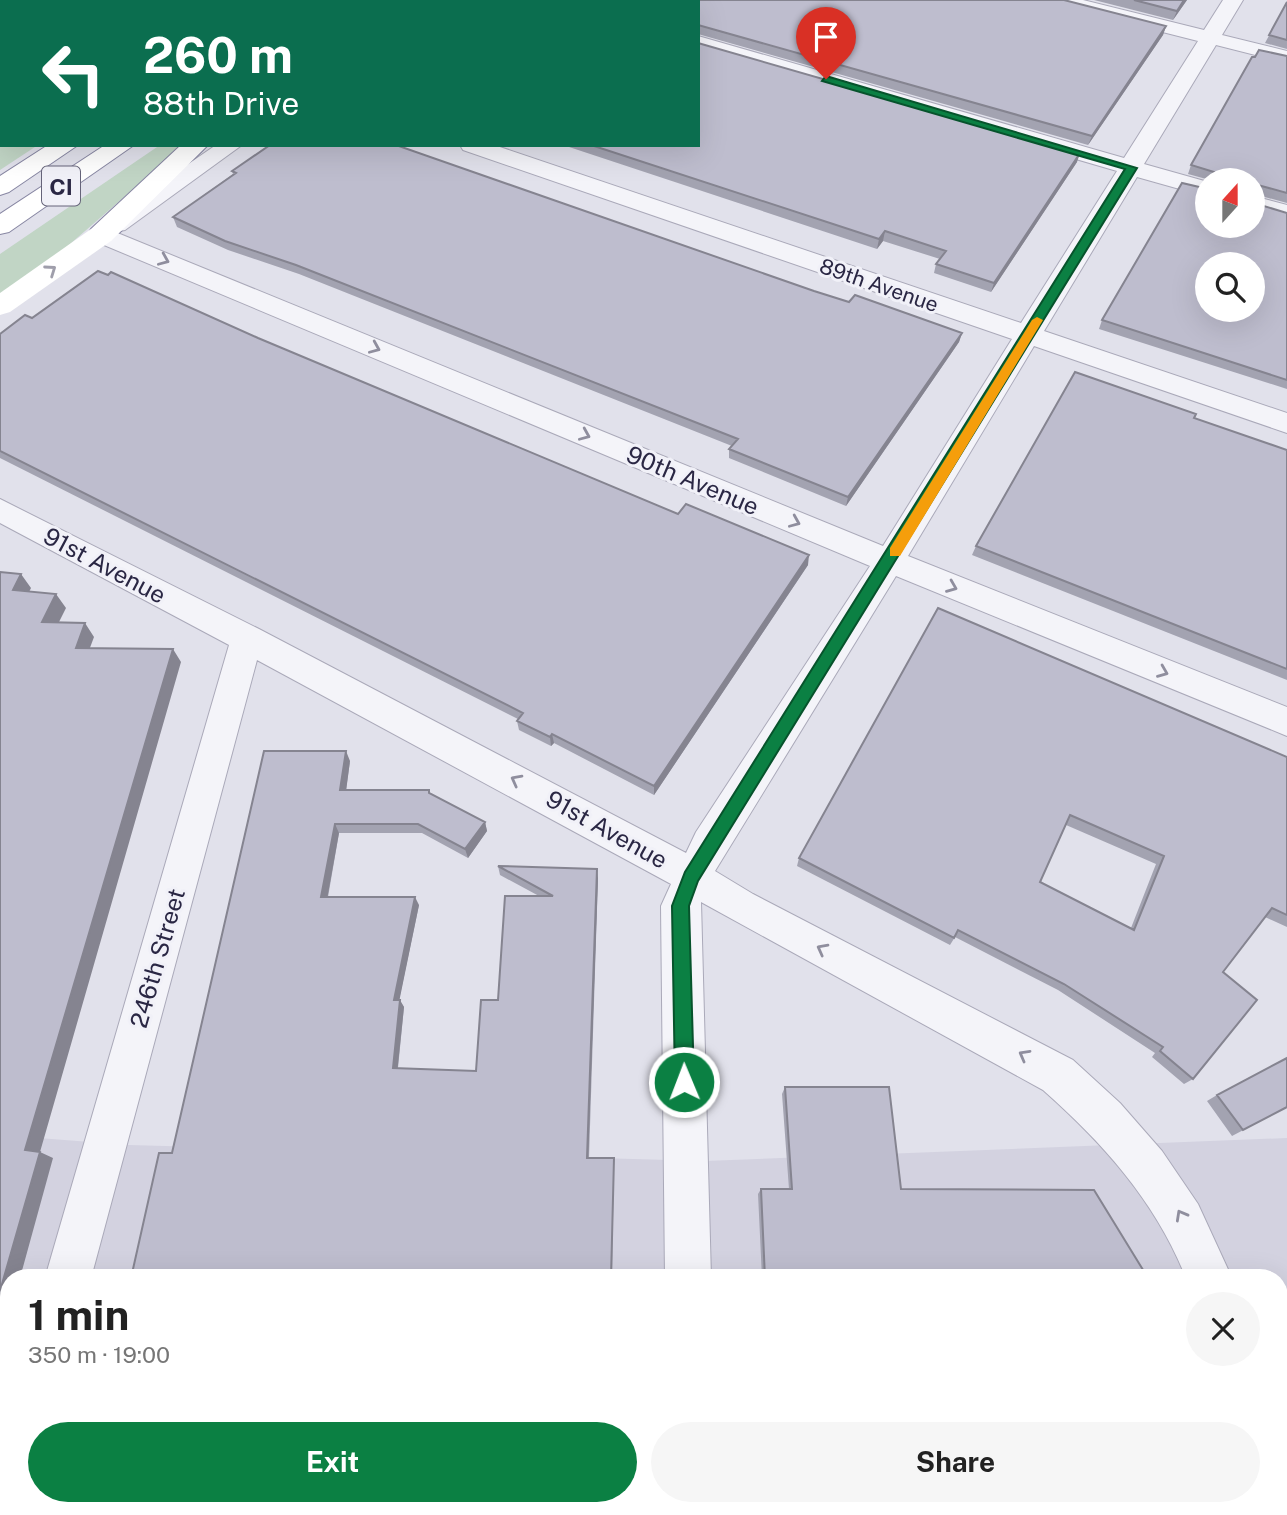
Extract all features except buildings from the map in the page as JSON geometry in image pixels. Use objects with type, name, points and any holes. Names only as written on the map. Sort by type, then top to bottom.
[{"type":"main road","name":"CI","points":[[0,187],[63,147]]},
{"type":"main road","name":"CI","points":[[0,226],[119,147]]},
{"type":"main road","points":[[0,306],[101,234],[194,147]]},
{"type":"street","points":[[1059,0],[1287,57]]},
{"type":"street","points":[[688,1269],[680,906],[691,877],[709,844],[889,561],[1233,0]]},
{"type":"street","points":[[700,42],[1195,186]]},
{"type":"street","points":[[101,234],[228,147]]},
{"type":"street","name":"89th Avenue","points":[[477,147],[1287,423]]},
{"type":"street","points":[[1265,206],[1287,212]]},
{"type":"street","name":"90th Avenue","points":[[101,234],[889,561],[1287,722]]},
{"type":"street","name":"91st Avenue","points":[[0,510],[641,846],[691,877],[1058,1075],[1089,1101],[1148,1167],[1175,1205],[1197,1244],[1206,1269]]},
{"type":"street","name":"246th Street","points":[[71,1269],[247,638]]},
{"type":"shaded area","points":[[0,1135],[129,1145],[705,1161],[1287,1138],[1287,1269],[0,1269]]},
{"type":"green space","points":[[0,147],[35,147],[0,170]]},
{"type":"green space","points":[[157,147],[182,147],[62,251],[0,295],[0,254]]},
{"type":"slow traffic","points":[[895,552],[1037,320]]},
{"type":"route","points":[[684,1082],[680,906],[691,877],[709,844],[889,561],[1131,168],[826,79]]}]
